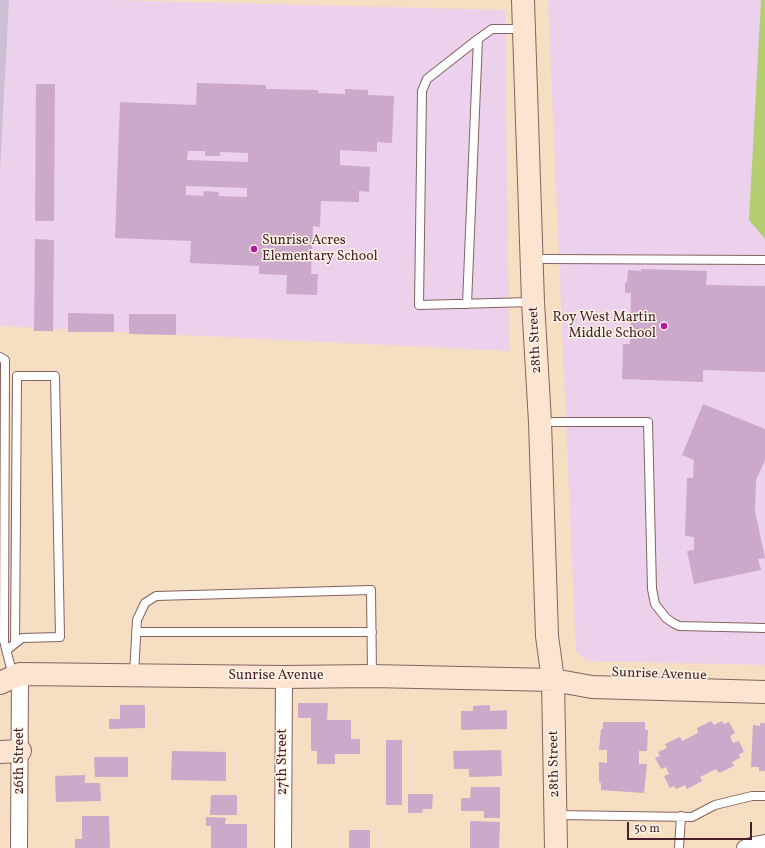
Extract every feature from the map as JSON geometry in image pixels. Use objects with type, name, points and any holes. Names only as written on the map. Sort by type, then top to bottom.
[{"type":"street","name":"28th Street","points":[[523,0],[534,302],[547,422]]},
{"type":"street","name":"28th Street","points":[[532,0],[544,259],[547,422],[559,635],[553,680],[556,848]]},
{"type":"street","name":"Sunrise Avenue","points":[[553,680],[591,673],[765,678]]},
{"type":"street","name":"Sunrise Avenue","points":[[11,678],[134,675],[284,677],[372,676],[553,680],[592,687],[765,692]]},
{"type":"street","name":"27th Street","points":[[282,848],[284,677]]},
{"type":"street","name":"26th Street","points":[[11,678],[10,752],[19,848]]},
{"type":"street","points":[[745,848],[765,843]]},
{"type":"lane","points":[[524,29],[492,29],[427,79],[422,91],[419,305],[534,302]]},
{"type":"lane","points":[[467,304],[478,39]]},
{"type":"lane","points":[[544,259],[765,260]]},
{"type":"lane","points":[[0,357],[5,360],[2,640],[7,650],[11,678]]},
{"type":"lane","points":[[7,650],[22,638],[60,637],[55,376],[17,376],[15,643]]},
{"type":"lane","points":[[547,422],[648,422],[652,596],[655,604],[666,618],[679,626],[765,628]]},
{"type":"lane","points":[[134,675],[137,620],[145,603],[156,596],[371,590],[372,676]]},
{"type":"lane","points":[[136,632],[372,632]]},
{"type":"lane","points":[[556,815],[692,817],[715,805],[752,796],[765,796]]},
{"type":"lane","points":[[679,848],[681,816]]},
{"type":"shaded area","points":[[0,0],[9,0],[0,173]]},
{"type":"shaded area","name":"Sunrise Acres Elementary School","points":[[9,0],[109,0],[505,10],[509,351],[0,326],[0,173]]},
{"type":"shaded area","name":"Roy West Martin Middle School","points":[[548,0],[765,0],[765,665],[588,661],[576,652]]},
{"type":"green space","points":[[761,0],[765,0],[765,239],[749,220]]},
{"type":"building","points":[[197,83],[266,85],[266,89],[318,90],[318,93],[345,94],[345,89],[368,90],[368,95],[394,96],[392,143],[377,142],[377,152],[340,150],[340,165],[370,167],[369,192],[359,191],[359,202],[321,201],[320,227],[313,226],[311,274],[318,274],[317,295],[286,294],[287,275],[259,274],[259,266],[190,263],[191,241],[115,238],[120,102],[196,105]],"holes":[[[188,151],[205,151],[205,156],[220,156],[220,152],[248,153],[248,162],[187,160]],[[186,186],[247,188],[247,197],[218,196],[219,192],[204,191],[203,196],[186,195]]]},
{"type":"building","points":[[36,84],[55,84],[54,221],[35,221]]},
{"type":"building","points":[[35,239],[54,240],[53,331],[34,331]]},
{"type":"building","points":[[641,269],[707,271],[706,285],[765,286],[765,372],[703,370],[703,382],[622,379],[623,344],[630,344],[631,293],[625,293],[625,282],[627,282],[628,270],[641,271]]},
{"type":"building","points":[[68,313],[114,314],[114,332],[68,332]]},
{"type":"building","points":[[129,314],[176,314],[176,335],[129,334]]},
{"type":"building","points":[[703,404],[765,429],[765,460],[756,480],[755,511],[765,558],[758,559],[761,570],[694,584],[687,551],[694,550],[694,537],[685,536],[687,478],[693,478],[694,460],[682,455]]},
{"type":"building","points":[[298,703],[328,703],[327,720],[351,720],[351,739],[360,739],[360,754],[335,754],[335,764],[317,764],[317,751],[311,751],[311,718],[298,718]]},
{"type":"building","points":[[120,705],[145,705],[145,728],[109,729],[109,719],[120,719]]},
{"type":"building","points":[[490,705],[490,711],[507,710],[507,729],[461,730],[461,711],[473,711],[473,706]]},
{"type":"building","points":[[711,721],[714,725],[722,721],[724,724],[729,722],[735,733],[730,736],[733,743],[739,741],[744,752],[739,754],[740,758],[732,762],[734,766],[719,773],[716,769],[700,777],[702,781],[687,789],[685,785],[676,789],[674,786],[670,788],[664,776],[669,774],[666,767],[661,769],[655,758],[660,756],[658,752],[667,748],[665,744],[680,737],[682,741],[698,733],[697,728]]},
{"type":"building","points":[[603,722],[645,722],[645,730],[648,730],[647,751],[639,751],[639,764],[647,764],[644,793],[601,790],[601,783],[599,783],[599,762],[607,763],[607,750],[599,750]]},
{"type":"building","points":[[760,723],[765,723],[765,771],[759,771],[759,767],[751,767],[753,725],[760,726]]},
{"type":"building","points":[[386,740],[402,740],[402,805],[386,805]]},
{"type":"building","points":[[501,750],[502,776],[469,777],[469,769],[454,769],[453,751]]},
{"type":"building","points":[[172,751],[226,752],[226,781],[171,780]]},
{"type":"building","points":[[94,757],[128,757],[128,777],[95,777]]},
{"type":"building","points":[[85,775],[85,783],[100,783],[101,801],[56,802],[55,776]]},
{"type":"building","points":[[471,787],[500,787],[500,818],[484,818],[484,811],[461,811],[461,798],[470,798]]},
{"type":"building","points":[[408,794],[433,794],[432,809],[423,809],[422,813],[408,813]]},
{"type":"building","points":[[211,795],[237,795],[237,815],[210,815]]},
{"type":"building","points":[[82,816],[109,816],[110,848],[75,848],[75,839],[82,839]]},
{"type":"building","points":[[206,817],[226,818],[225,824],[247,824],[247,848],[211,848],[211,826],[206,826]]},
{"type":"building","points":[[470,821],[500,822],[499,848],[470,848]]},
{"type":"building","points":[[349,830],[370,830],[370,848],[349,848]]},
{"type":"place","name":"Sunrise Acres Elementary School","points":[[254,249]]},
{"type":"place","name":"Roy West Martin Middle School","points":[[664,326]]}]
